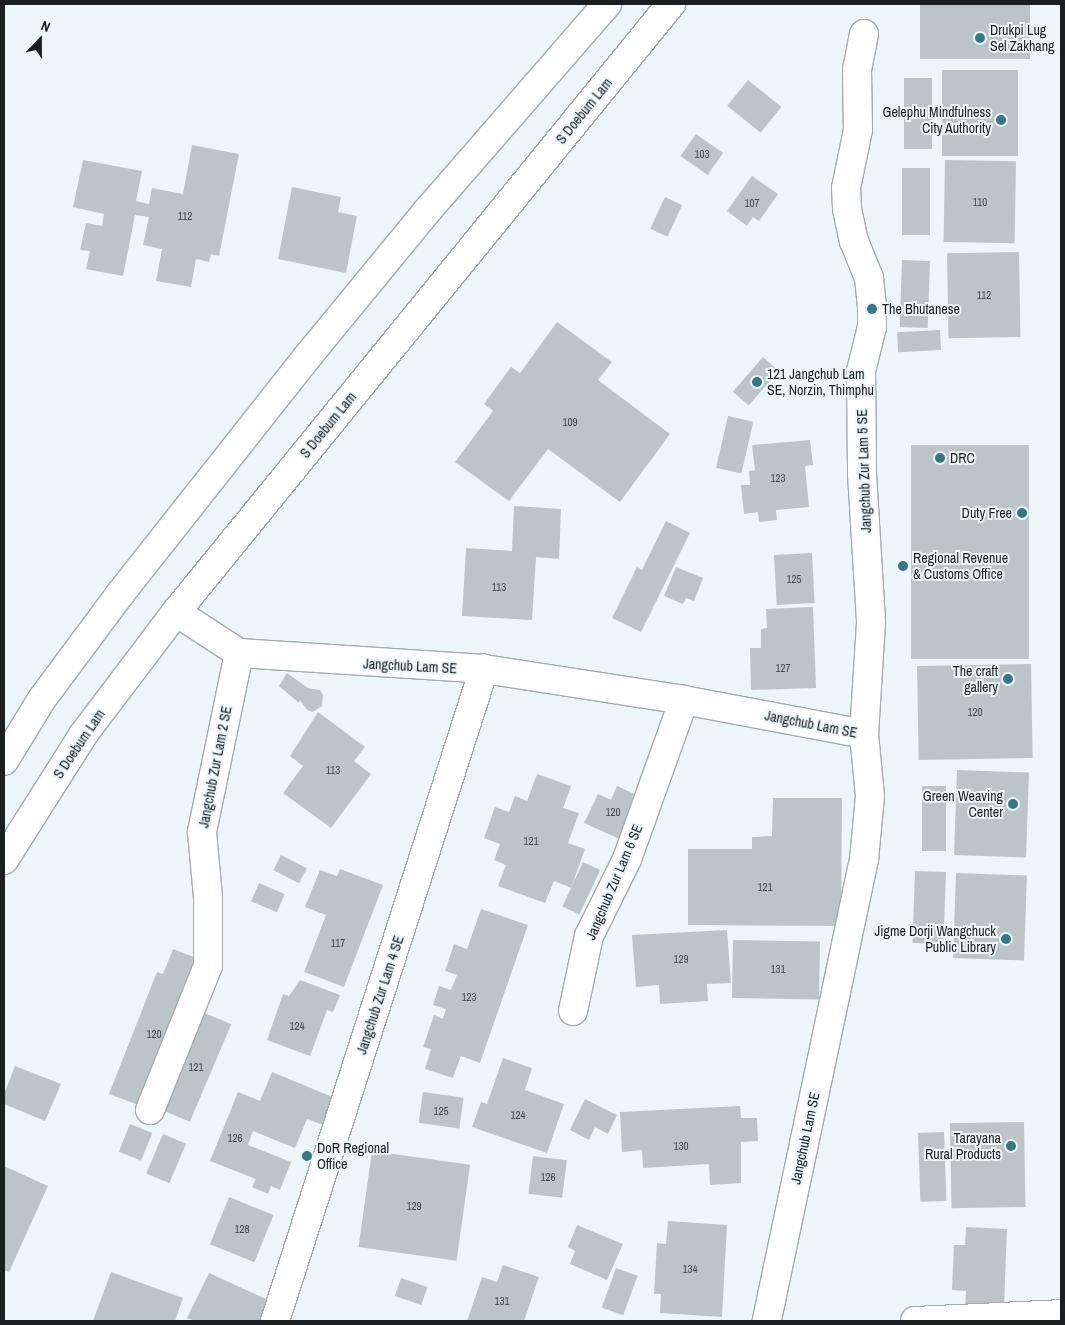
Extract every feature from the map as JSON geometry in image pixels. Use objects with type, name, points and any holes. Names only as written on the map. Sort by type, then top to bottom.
[{"type":"street","points":[[4,761],[42,699],[120,594],[308,356],[428,210],[607,4]]},
{"type":"street","name":"S Doebum Lam","points":[[4,860],[83,735],[176,612],[671,4]]},
{"type":"street","name":"Jangchub Zur Lam 5 SE","points":[[864,34],[858,69],[858,130],[846,188],[846,209],[854,241],[869,278],[872,309],[872,327],[861,372],[862,474],[871,623],[864,734]]},
{"type":"street","name":"Jangchub Lam SE","points":[[176,612],[239,653],[484,669],[684,700],[864,734],[870,796],[864,859],[767,1321]]},
{"type":"street","name":"Jangchub Zur Lam 2 SE","points":[[150,1110],[208,966],[208,897],[202,832],[239,653]]},
{"type":"street","name":"Jangchub Zur Lam 4 SE","points":[[275,1321],[484,669]]},
{"type":"street","name":"Jangchub Zur Lam 6 SE","points":[[573,1011],[589,936],[627,859],[684,700]]},
{"type":"street","points":[[915,1321],[1061,1314]]},
{"type":"building","points":[[920,4],[1030,4],[1030,59],[920,59]]},
{"type":"building","points":[[942,70],[1018,70],[1018,156],[942,156]]},
{"type":"building","points":[[904,78],[932,78],[932,149],[904,149]]},
{"type":"building","points":[[748,80],[781,107],[761,133],[727,106]]},
{"type":"building","points":[[696,134],[723,153],[708,175],[681,156]]},
{"type":"building","points":[[192,145],[239,154],[219,256],[211,254],[209,262],[196,259],[191,287],[156,281],[162,249],[143,245],[149,217],[135,215],[123,276],[86,269],[90,251],[80,250],[86,223],[102,226],[104,214],[73,207],[83,160],[142,171],[136,201],[149,204],[152,188],[183,194]]},
{"type":"building","points":[[945,160],[1016,161],[1015,243],[944,242]]},
{"type":"building","points":[[902,168],[930,168],[930,235],[902,235]]},
{"type":"building","points":[[752,176],[778,194],[759,221],[753,217],[747,226],[727,211]]},
{"type":"building","points":[[292,187],[341,197],[338,212],[357,216],[346,273],[278,259]]},
{"type":"building","points":[[665,197],[682,205],[667,237],[650,229]]},
{"type":"building","points":[[1019,252],[1020,337],[948,338],[947,253]]},
{"type":"building","points":[[902,260],[930,261],[928,328],[900,327]]},
{"type":"building","points":[[557,322],[612,362],[598,380],[670,434],[620,502],[548,449],[509,501],[455,462],[493,411],[484,404],[511,367],[520,373]]},
{"type":"building","points":[[940,330],[941,350],[898,352],[897,332]]},
{"type":"building","name":"121 Jangchub Lam SE, Norzin, Thimphu","points":[[763,357],[779,371],[749,405],[733,392]]},
{"type":"building","points":[[728,416],[753,422],[741,473],[716,468]]},
{"type":"building","points":[[810,440],[813,465],[805,466],[809,507],[776,510],[777,520],[759,522],[758,512],[744,514],[741,485],[750,485],[749,471],[755,470],[752,445]]},
{"type":"building","points":[[911,445],[1029,445],[1029,659],[911,659]]},
{"type":"building","points":[[514,506],[561,509],[559,559],[536,557],[532,620],[462,616],[466,548],[512,551]]},
{"type":"building","points":[[666,521],[690,533],[641,632],[612,618],[637,567],[642,570]]},
{"type":"building","points":[[812,553],[815,603],[777,605],[774,555]]},
{"type":"building","points":[[676,567],[703,578],[694,601],[686,598],[683,604],[664,596]]},
{"type":"building","points":[[813,607],[816,688],[751,690],[750,648],[761,648],[761,629],[767,628],[766,609]]},
{"type":"building","points":[[1031,664],[1033,758],[919,760],[917,666]]},
{"type":"building","points":[[287,673],[308,688],[320,690],[323,695],[322,706],[313,712],[307,710],[300,700],[299,703],[279,686]]},
{"type":"building","points":[[318,712],[365,747],[354,761],[371,774],[331,828],[283,793],[303,766],[290,756]]},
{"type":"building","points":[[957,770],[1029,773],[1026,857],[954,855]]},
{"type":"building","points":[[537,774],[571,786],[563,808],[579,813],[568,843],[585,849],[571,888],[554,881],[545,903],[498,886],[506,865],[494,860],[500,844],[484,838],[495,807],[509,812],[515,796],[527,801]]},
{"type":"building","points":[[617,786],[643,798],[624,841],[584,823],[598,794],[611,800]]},
{"type":"building","points":[[922,786],[946,786],[946,851],[922,851]]},
{"type":"building","points":[[773,798],[842,798],[841,926],[688,925],[688,849],[752,849],[752,837],[772,836]]},
{"type":"building","points":[[281,855],[307,868],[299,883],[273,870]]},
{"type":"building","points":[[583,862],[600,870],[580,914],[562,906]]},
{"type":"building","points":[[340,869],[383,885],[344,987],[304,972],[326,915],[305,907],[320,870],[337,876]]},
{"type":"building","points":[[915,871],[946,872],[943,944],[912,943]]},
{"type":"building","points":[[956,873],[1027,875],[1024,960],[953,958]]},
{"type":"building","points":[[259,883],[285,894],[277,912],[251,901]]},
{"type":"building","points":[[481,909],[528,925],[480,1063],[461,1056],[453,1078],[425,1069],[431,1049],[423,1047],[434,1015],[443,1019],[446,1009],[433,1005],[439,986],[451,990],[457,975],[445,971],[454,944],[467,949]]},
{"type":"building","points":[[727,930],[731,983],[707,984],[708,1001],[660,1004],[659,985],[636,987],[632,935]]},
{"type":"building","points":[[733,940],[820,942],[819,1000],[732,998]]},
{"type":"building","points":[[173,949],[204,961],[146,1108],[109,1094],[157,972],[163,974]]},
{"type":"building","points":[[300,980],[340,995],[333,1012],[327,1010],[310,1056],[267,1040],[283,994],[289,996]]},
{"type":"building","points":[[200,1011],[231,1024],[190,1122],[159,1109]]},
{"type":"building","points":[[503,1058],[532,1068],[525,1090],[564,1104],[547,1153],[472,1127],[481,1102],[487,1104]]},
{"type":"building","points":[[15,1066],[61,1084],[45,1121],[4,1104],[4,1094]]},
{"type":"building","points":[[272,1072],[335,1098],[323,1125],[307,1119],[295,1148],[253,1131],[248,1145],[291,1162],[280,1190],[271,1186],[268,1194],[252,1187],[256,1179],[210,1161],[238,1092],[260,1101]]},
{"type":"building","points":[[423,1092],[464,1098],[459,1128],[419,1123]]},
{"type":"building","points":[[585,1099],[617,1115],[608,1134],[595,1127],[589,1140],[570,1130]]},
{"type":"building","points":[[740,1106],[741,1118],[757,1118],[758,1141],[741,1142],[741,1183],[710,1185],[709,1164],[643,1168],[642,1150],[622,1152],[620,1112]]},
{"type":"building","points":[[1024,1122],[1025,1207],[951,1208],[950,1123]]},
{"type":"building","points":[[130,1124],[152,1133],[141,1161],[119,1152]]},
{"type":"building","points":[[944,1132],[946,1201],[920,1202],[918,1133]]},
{"type":"building","points":[[163,1134],[186,1144],[169,1183],[146,1174]]},
{"type":"building","points":[[372,1151],[470,1165],[457,1261],[359,1247]]},
{"type":"building","points":[[533,1156],[567,1160],[562,1198],[528,1194]]},
{"type":"building","points":[[4,1166],[48,1186],[9,1272],[4,1270]]},
{"type":"building","points":[[229,1197],[274,1215],[254,1262],[210,1244]]},
{"type":"building","points":[[668,1221],[727,1225],[722,1317],[660,1313],[661,1294],[654,1294],[657,1243],[666,1244]]},
{"type":"building","points":[[577,1225],[623,1244],[607,1280],[570,1264],[575,1251],[568,1247]]},
{"type":"building","points":[[966,1227],[1007,1229],[1004,1307],[965,1306],[966,1291],[952,1290],[954,1245],[965,1245]]},
{"type":"building","points":[[503,1265],[539,1277],[524,1321],[467,1321],[482,1277],[497,1282]]},
{"type":"building","points":[[616,1268],[638,1276],[623,1315],[602,1307]]},
{"type":"building","points":[[111,1272],[183,1298],[175,1321],[93,1321]]},
{"type":"building","points":[[209,1273],[279,1305],[271,1321],[195,1321],[187,1318]]},
{"type":"building","points":[[401,1278],[427,1287],[421,1305],[395,1296]]},
{"type":"place","name":"Drukpi Lug Sel Zakhang","points":[[980,38]]},
{"type":"place","name":"Gelephu Mindfulness City Authority","points":[[1001,120]]},
{"type":"place","name":"The Bhutanese","points":[[872,309]]},
{"type":"place","name":"121 Jangchub Lam SE, Norzin, Thimphu","points":[[757,382]]},
{"type":"place","name":"DRC","points":[[940,458]]},
{"type":"place","name":"Duty Free","points":[[1022,513]]},
{"type":"place","name":"Regional Revenue & Customs Office","points":[[903,566]]},
{"type":"place","name":"The craft gallery","points":[[1008,679]]},
{"type":"place","name":"Green Weaving Center","points":[[1013,804]]},
{"type":"place","name":"Jigme Dorji Wangchuck Public Library","points":[[1006,939]]},
{"type":"place","name":"Tarayana Rural Products","points":[[1011,1146]]},
{"type":"place","name":"DoR Regional Office","points":[[307,1156]]}]
